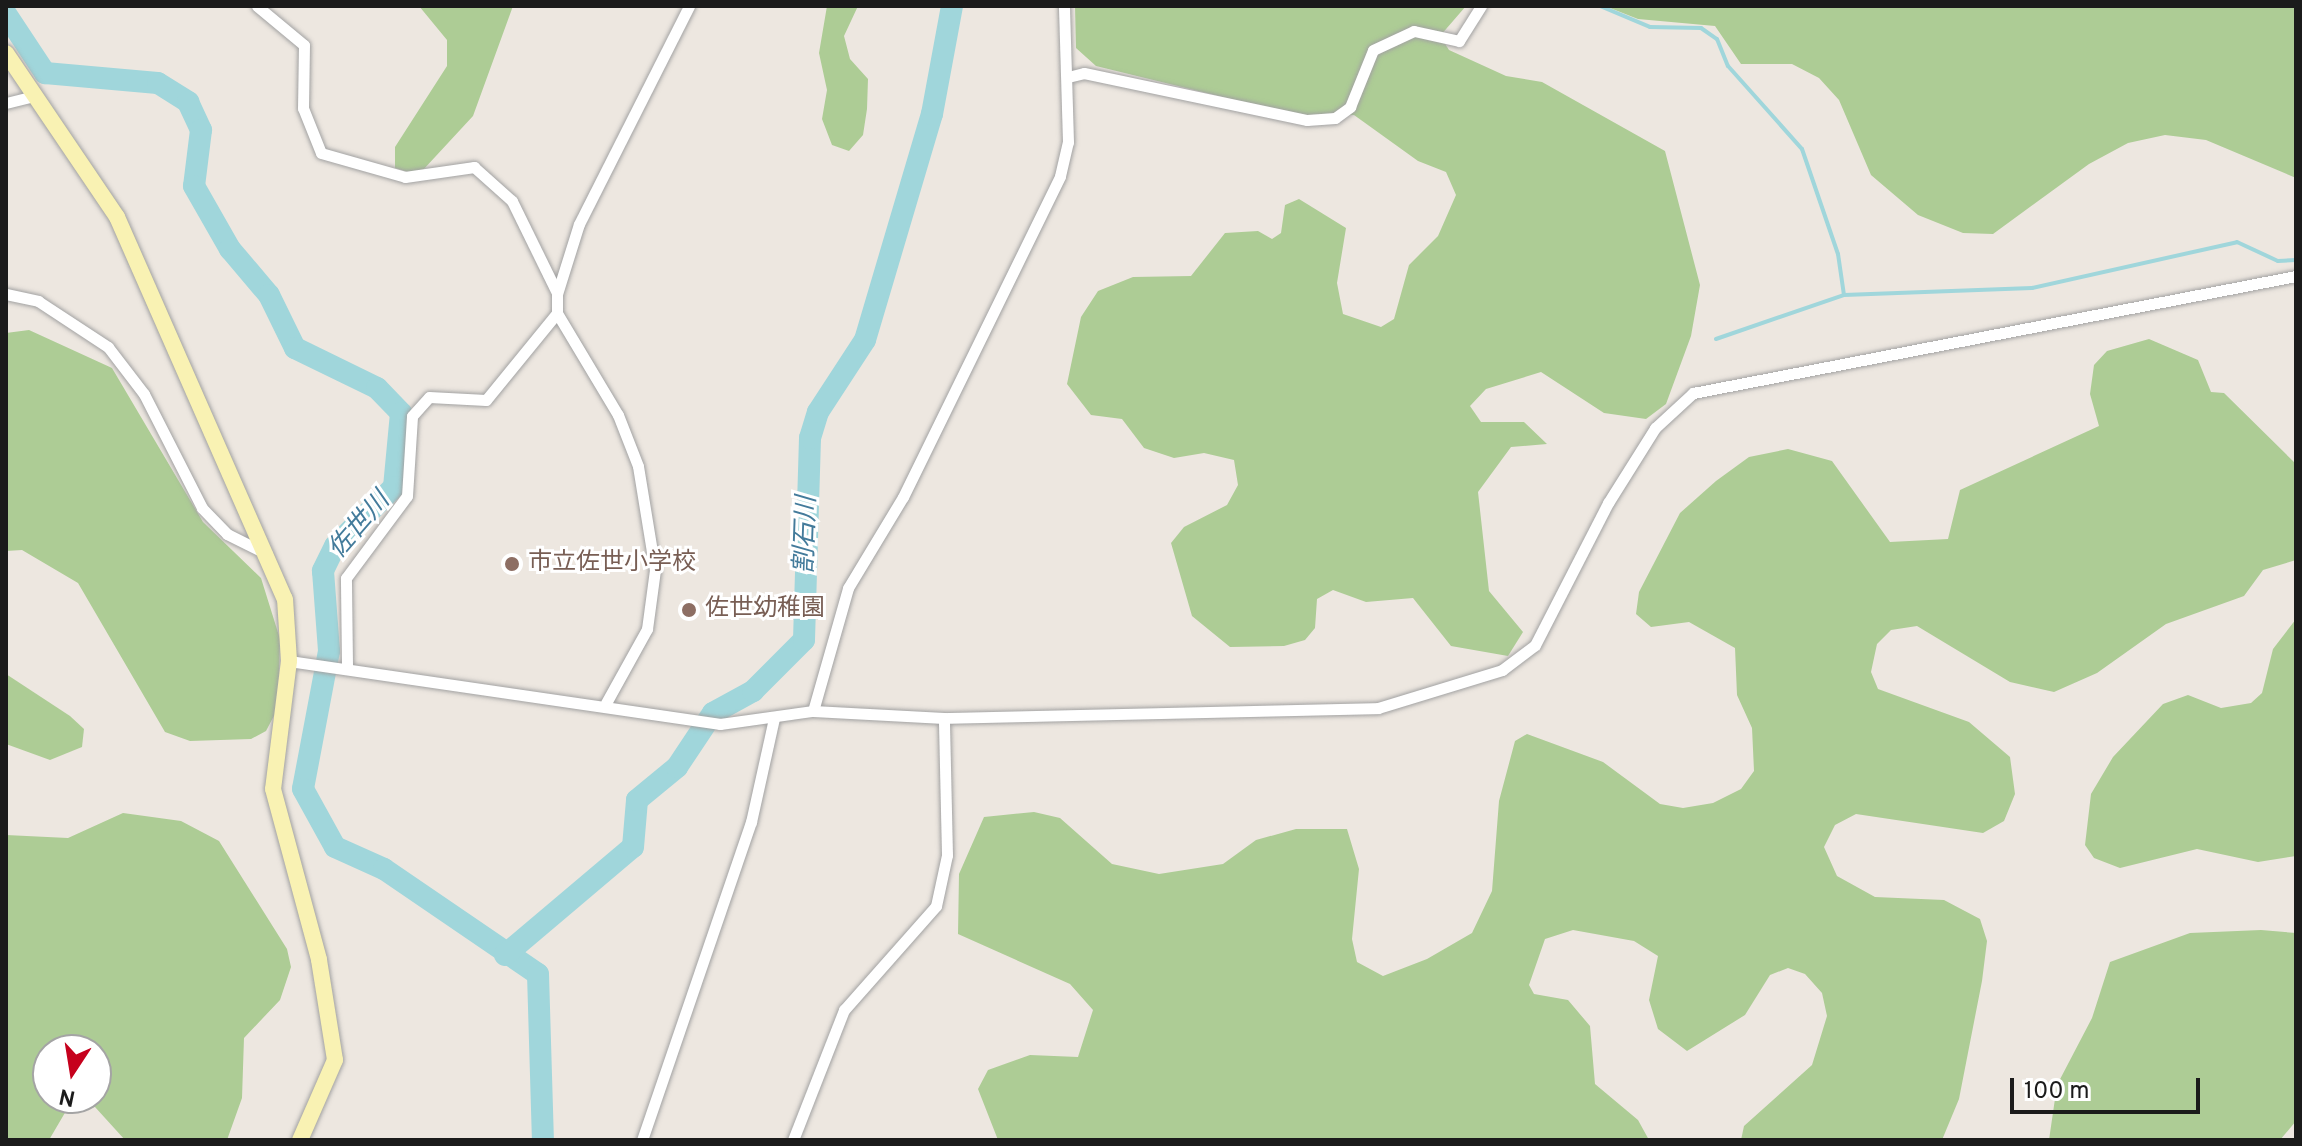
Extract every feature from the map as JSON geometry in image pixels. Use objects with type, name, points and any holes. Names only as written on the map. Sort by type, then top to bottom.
[{"type":"street","points":[[257,6],[304,45],[303,108],[321,153],[405,177],[474,167],[528,224],[557,294]]},
{"type":"street","points":[[606,703],[647,629],[656,584],[653,549],[638,466],[618,415],[557,313],[557,294],[574,234],[689,6]]},
{"type":"street","points":[[813,711],[848,588],[903,497],[1060,176],[1068,77],[1064,6]]},
{"type":"street","points":[[1068,77],[1084,73],[1307,120],[1335,118],[1350,107],[1373,50],[1414,31],[1459,41],[1481,6]]},
{"type":"street","points":[[6,53],[117,217],[272,556],[289,622],[289,661],[273,789],[319,960],[335,1060],[300,1140]]},
{"type":"street","points":[[6,103],[34,96]]},
{"type":"street","points":[[289,661],[344,665],[606,703],[720,724],[813,711],[944,718],[1378,708],[1462,685],[1502,670],[1535,645],[1608,503],[1655,428],[1693,393],[2296,276]]},
{"type":"street","points":[[6,294],[49,307],[108,347],[144,394],[202,508],[227,534],[272,556]]},
{"type":"street","points":[[344,665],[346,578],[407,496],[412,416],[429,397],[486,400],[557,313]]},
{"type":"street","points":[[642,1140],[751,822],[774,718]]},
{"type":"street","points":[[793,1140],[844,1010],[936,906],[947,855],[944,718]]},
{"type":"green space","points":[[419,6],[513,6],[473,116],[423,170],[408,172],[395,168],[395,147],[447,66],[447,40]]},
{"type":"green space","points":[[827,6],[858,6],[844,36],[850,59],[868,79],[867,109],[863,135],[849,151],[832,145],[822,119],[827,90],[819,53]]},
{"type":"green space","points":[[1075,6],[1466,6],[1440,36],[1449,50],[1506,76],[1542,82],[1665,151],[1700,285],[1691,336],[1666,404],[1646,419],[1604,413],[1541,372],[1486,389],[1470,406],[1481,422],[1524,422],[1547,444],[1511,447],[1478,492],[1489,591],[1523,632],[1508,656],[1451,646],[1413,598],[1366,602],[1333,590],[1317,599],[1315,628],[1305,640],[1284,646],[1230,647],[1192,616],[1171,543],[1184,527],[1227,505],[1238,485],[1234,460],[1204,453],[1174,458],[1144,448],[1122,419],[1091,415],[1067,384],[1081,317],[1098,291],[1133,277],[1191,276],[1225,233],[1258,231],[1272,239],[1281,233],[1285,205],[1299,199],[1346,228],[1337,283],[1343,314],[1381,327],[1394,319],[1409,265],[1438,236],[1456,195],[1446,172],[1418,161],[1354,115],[1301,116],[1096,66],[1076,48]]},
{"type":"green space","points":[[1605,6],[2296,6],[2296,178],[2206,140],[2165,135],[2128,143],[2089,164],[1993,234],[1963,233],[1918,215],[1871,175],[1839,100],[1819,78],[1792,64],[1741,64],[1715,26],[1638,19]]},
{"type":"green space","points":[[29,330],[112,368],[203,522],[261,578],[280,639],[278,708],[266,731],[251,739],[190,741],[165,732],[78,583],[22,550],[6,551],[6,333]]},
{"type":"green space","points":[[2149,339],[2198,360],[2211,392],[2224,393],[2296,464],[2296,560],[2263,570],[2244,596],[2166,624],[2097,673],[2054,692],[2010,682],[1917,626],[1891,630],[1877,644],[1871,672],[1878,689],[1969,722],[2010,757],[2015,794],[2004,821],[1983,833],[1856,814],[1835,825],[1824,847],[1837,876],[1875,897],[1944,900],[1980,919],[1987,941],[1982,981],[1959,1099],[1942,1140],[1741,1140],[1744,1126],[1812,1065],[1827,1016],[1822,993],[1805,974],[1788,968],[1770,975],[1745,1015],[1687,1051],[1658,1029],[1649,1000],[1658,956],[1634,941],[1573,930],[1545,939],[1529,985],[1534,994],[1568,1000],[1590,1026],[1595,1084],[1638,1120],[1649,1140],[998,1140],[978,1089],[988,1070],[1030,1055],[1078,1057],[1093,1010],[1070,984],[958,934],[959,874],[984,817],[1034,812],[1060,818],[1112,864],[1159,874],[1223,864],[1256,840],[1296,829],[1347,829],[1359,869],[1352,939],[1357,962],[1383,976],[1427,959],[1472,933],[1492,891],[1499,801],[1515,741],[1527,734],[1603,762],[1660,804],[1683,808],[1713,803],[1741,789],[1754,771],[1752,728],[1737,695],[1735,648],[1689,622],[1651,627],[1636,614],[1639,592],[1680,513],[1716,481],[1749,457],[1788,449],[1832,461],[1890,542],[1948,539],[1960,490],[2099,426],[2090,394],[2094,365],[2107,351]]},
{"type":"green space","points":[[2296,619],[2296,856],[2258,862],[2197,849],[2120,868],[2094,858],[2085,845],[2091,794],[2113,757],[2163,704],[2188,695],[2221,708],[2251,703],[2262,693],[2273,649]]},
{"type":"green space","points":[[6,674],[70,716],[84,729],[82,747],[50,760],[6,744]]},
{"type":"green space","points":[[123,813],[181,821],[219,841],[287,949],[291,967],[280,1000],[244,1038],[242,1098],[227,1140],[125,1140],[101,1114],[112,1114],[112,1034],[32,1034],[32,1114],[64,1114],[49,1140],[6,1140],[6,835],[68,838]]},
{"type":"green space","points":[[2261,930],[2296,933],[2296,1121],[2280,1140],[2049,1140],[2057,1085],[2092,1018],[2110,962],[2190,933]]},
{"type":"waterway","name":"割石川","points":[[505,955],[633,847],[637,800],[677,767],[713,713],[753,691],[804,640],[810,438],[818,412],[865,340],[932,114],[952,6]]},
{"type":"waterway","points":[[1600,6],[1650,27],[1701,28],[1717,39],[1728,66],[1802,149],[1838,254],[1844,295]]},
{"type":"waterway","name":"佐世川","points":[[6,14],[45,73],[158,83],[188,102],[201,130],[194,186],[230,249],[269,295],[295,348],[377,388],[401,413],[394,487],[335,546],[323,571],[329,651],[303,789],[335,847],[384,869],[538,974],[543,1140]]},
{"type":"waterway","points":[[1716,339],[1844,295],[2032,288],[2237,242],[2278,261],[2296,260]]},
{"type":"place","name":"市立佐世小学校","points":[[512,564]]},
{"type":"place","name":"佐世幼稚園","points":[[689,610]]}]
